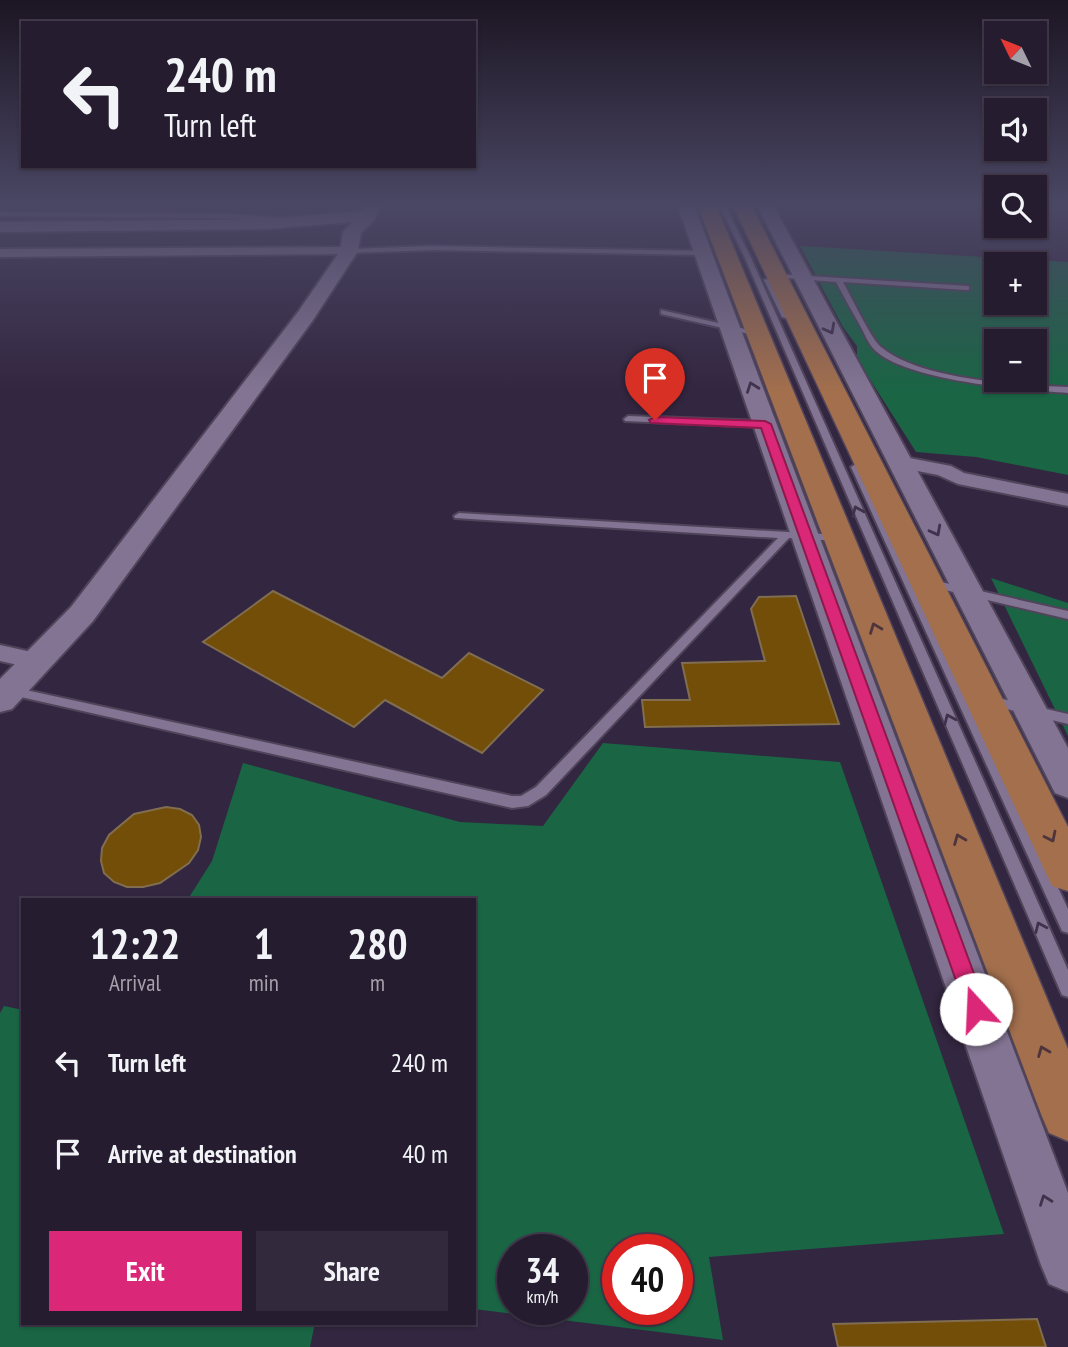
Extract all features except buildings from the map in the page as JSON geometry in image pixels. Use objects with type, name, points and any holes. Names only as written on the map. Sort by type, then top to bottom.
[{"type":"main road","points":[[727,266],[744,330],[810,537],[1068,1114]]},
{"type":"main road","points":[[777,266],[789,277],[926,583],[1068,872]]},
{"type":"street","points":[[4,695],[82,614],[306,316],[337,266]]},
{"type":"street","points":[[710,266],[744,330],[765,424],[810,537],[1068,1265]]},
{"type":"street","points":[[785,266],[789,277],[899,461],[1068,783]]},
{"type":"street","points":[[899,461],[944,470],[958,478],[1068,500]]},
{"type":"street","points":[[944,470],[960,467],[1068,488]]},
{"type":"street","points":[[0,653],[36,661]]},
{"type":"lane","points":[[747,266],[832,412],[1068,926]]},
{"type":"lane","points":[[751,266],[1068,989]]},
{"type":"lane","points":[[789,277],[965,288]]},
{"type":"lane","points":[[838,280],[876,346],[885,354],[915,367],[948,376],[1068,390]]},
{"type":"lane","points":[[664,312],[744,330]]},
{"type":"lane","points":[[628,419],[765,424]]},
{"type":"lane","points":[[459,516],[810,537]]},
{"type":"lane","points":[[4,695],[512,802],[523,802],[541,791],[810,537]]},
{"type":"lane","points":[[926,583],[1068,615]]},
{"type":"lane","points":[[983,700],[1068,719]]},
{"type":"green space","points":[[811,266],[984,266],[984,315],[1047,315],[1047,266],[1068,266],[1068,475],[976,457],[916,452],[857,359],[857,346],[843,327]]},
{"type":"green space","points":[[991,578],[1068,603],[1068,736]]},
{"type":"green space","points":[[603,743],[840,762],[1004,1234],[709,1257],[723,1340],[603,1325],[693,1325],[693,1234],[602,1234],[602,1325],[588,1323],[588,1234],[497,1234],[497,1312],[476,1309],[476,898],[189,898],[212,861],[243,763],[460,822],[543,826]]},
{"type":"green space","points":[[4,1006],[21,1010],[21,1325],[315,1325],[310,1347],[0,1347],[0,1013]]},
{"type":"route","points":[[655,420],[765,424],[976,1009]]}]
